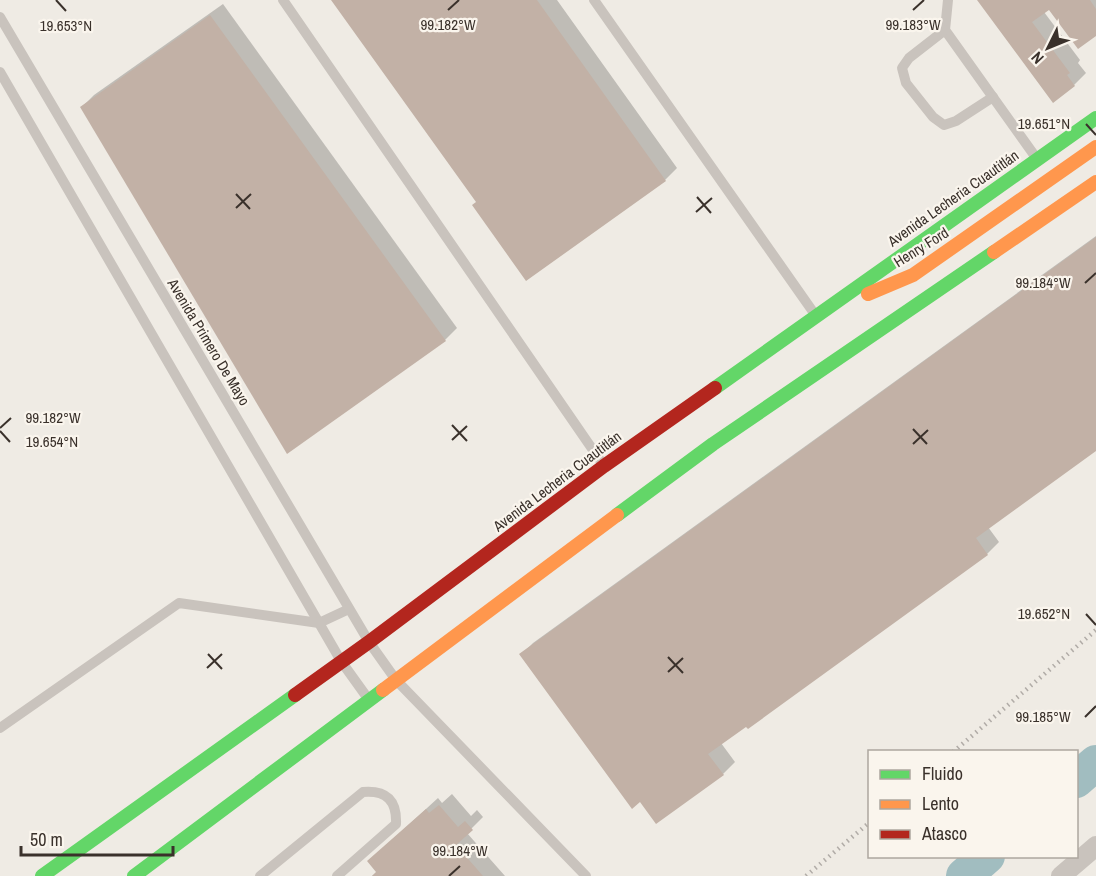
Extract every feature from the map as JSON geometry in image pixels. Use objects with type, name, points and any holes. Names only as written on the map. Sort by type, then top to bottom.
[{"type":"main road","name":"Avenida Lecheria Cuautitlán","points":[[42,876],[369,642],[604,466],[1096,117]]},
{"type":"main road","name":"Henry Ford","points":[[816,316],[913,275],[1096,147]]},
{"type":"main road","points":[[134,876],[713,444],[1096,182]]},
{"type":"street","points":[[1061,876],[1096,846]]},
{"type":"lane","points":[[283,0],[604,466]]},
{"type":"lane","points":[[594,0],[816,316]]},
{"type":"lane","points":[[948,0],[945,30],[1037,159]]},
{"type":"lane","name":"Avenida Primero De Mayo","points":[[0,17],[369,642],[396,680],[586,876]]},
{"type":"lane","points":[[945,30],[909,58],[902,68],[906,83],[933,117],[944,125],[956,121],[993,97]]},
{"type":"lane","points":[[0,72],[341,661],[369,700]]},
{"type":"lane","points":[[0,728],[179,603],[320,623],[349,609]]},
{"type":"lane","points":[[260,876],[363,792],[375,791],[388,797],[396,811],[396,825],[337,876]]},
{"type":"building","points":[[331,0],[537,0],[666,181],[526,281],[472,205],[476,202]]},
{"type":"building","points":[[977,0],[1090,0],[1096,9],[1096,36],[1078,49],[1049,10],[1032,22],[1070,73],[1067,75],[1075,86],[1053,103]]},
{"type":"building","points":[[210,15],[446,341],[287,454],[80,107]]},
{"type":"building","points":[[1096,237],[1096,451],[976,538],[988,555],[748,729],[746,727],[708,754],[724,775],[656,824],[640,802],[632,809],[519,654]]},
{"type":"building","points":[[439,805],[458,827],[465,821],[473,830],[456,845],[483,876],[372,876],[376,872],[367,861],[426,809],[429,813]]},
{"type":"waterway","points":[[1078,778],[1096,763]]},
{"type":"waterway","points":[[964,876],[985,858]]},
{"type":"railway","points":[[955,750],[1096,630]]},
{"type":"railway","points":[[806,876],[868,824]]},
{"type":"traffic: fast","points":[[715,388],[1096,118]]},
{"type":"traffic: fast","points":[[617,515],[713,444],[994,252]]},
{"type":"traffic: fast","points":[[134,876],[383,690]]},
{"type":"traffic: fast","points":[[42,876],[295,695]]},
{"type":"traffic: slow","points":[[868,294],[913,275],[1096,147]]},
{"type":"traffic: slow","points":[[994,252],[1096,182]]},
{"type":"traffic: slow","points":[[383,690],[617,515]]},
{"type":"traffic: jam","points":[[295,695],[604,466],[715,388]]}]
